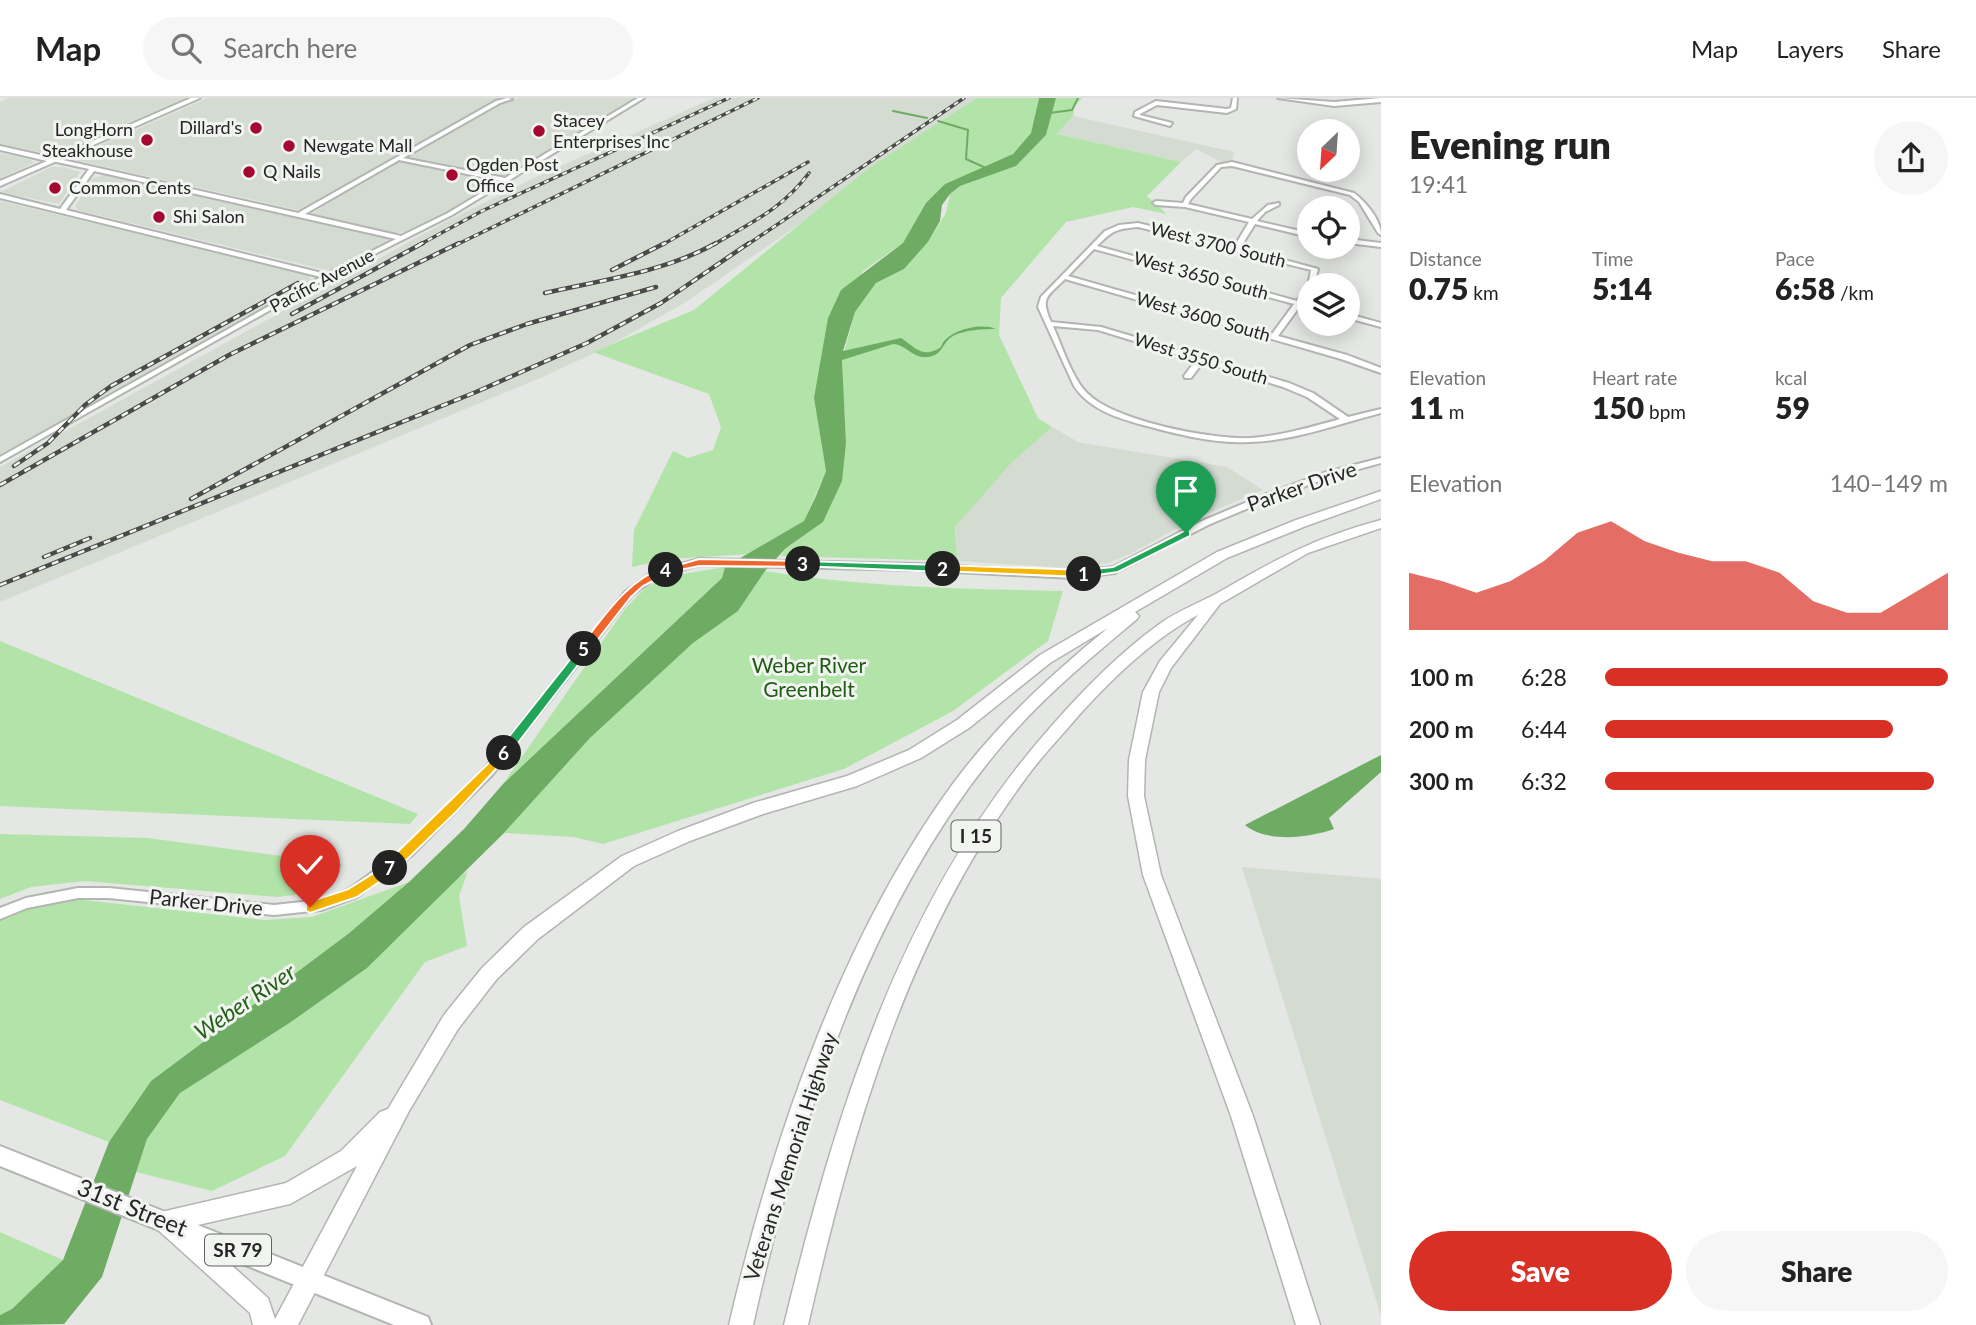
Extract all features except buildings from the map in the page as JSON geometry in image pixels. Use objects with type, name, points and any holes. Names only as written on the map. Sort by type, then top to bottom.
[{"type":"highway","name":"Veterans Memorial Highway","points":[[741,1325],[788,1155],[824,1046],[867,946],[912,861],[964,782],[998,739],[1046,687],[1175,581],[1222,555],[1381,495]]},
{"type":"highway","name":"I 15","points":[[796,1325],[820,1216],[871,1056],[903,969],[940,895],[985,821],[1034,754],[1097,687],[1164,628],[1314,545],[1381,524]]},
{"type":"highway","points":[[285,1325],[402,1104],[451,1022],[489,974],[531,933],[617,869],[684,836],[759,808],[851,781],[915,754],[963,724],[1045,659],[1175,581]]},
{"type":"highway","points":[[1221,597],[1166,665],[1151,692],[1137,760],[1136,796],[1152,876],[1242,1116],[1283,1237],[1308,1325]]},
{"type":"highway","points":[[165,1221],[289,1194],[349,1159],[402,1104]]},
{"type":"highway","points":[[165,1221],[260,1306],[265,1325]]},
{"type":"main road","points":[[0,184],[197,98]]},
{"type":"main road","points":[[0,148],[54,160]]},
{"type":"main road","name":"31st Street","points":[[0,1156],[420,1325]]},
{"type":"street","name":"Pacific Avenue","points":[[0,460],[327,276],[506,180],[642,98]]},
{"type":"street","points":[[1170,124],[1137,116],[1137,113],[1156,103],[1227,111],[1233,109],[1235,98]]},
{"type":"street","points":[[1280,98],[1334,104],[1381,100]]},
{"type":"street","points":[[299,215],[498,102],[509,99]]},
{"type":"street","points":[[400,159],[506,180]]},
{"type":"street","points":[[54,160],[402,238]]},
{"type":"street","points":[[1185,205],[1188,198],[1219,166],[1232,164],[1352,194],[1361,201],[1381,233]]},
{"type":"street","points":[[62,211],[92,169]]},
{"type":"street","points":[[0,196],[327,276]]},
{"type":"street","points":[[1156,203],[1185,205],[1297,232]]},
{"type":"street","points":[[1236,249],[1254,221],[1268,206],[1277,204]]},
{"type":"street","name":"West 3700 South","points":[[1093,247],[1107,232],[1119,227],[1155,228],[1315,269],[1314,273]]},
{"type":"street","points":[[1360,242],[1381,245]]},
{"type":"street","points":[[1093,247],[1044,298],[1041,307],[1082,393],[1094,406],[1120,417],[1224,439],[1248,441],[1381,411]]},
{"type":"street","name":"West 3650 South","points":[[1093,247],[1297,303]]},
{"type":"street","name":"West 3600 South","points":[[1064,277],[1365,363],[1381,371]]},
{"type":"street","points":[[1274,337],[1297,304]]},
{"type":"street","points":[[1360,319],[1381,325]]},
{"type":"street","name":"West 3550 South","points":[[1049,324],[1099,328],[1286,385],[1310,395],[1345,419]]},
{"type":"street","points":[[1188,376],[1201,359]]},
{"type":"street","name":"Parker Drive","points":[[0,914],[36,900],[78,893],[109,893],[274,910],[321,905],[353,893],[407,853],[488,772],[617,606],[639,584],[672,567],[729,561],[1073,575],[1115,570],[1205,523],[1267,496],[1381,460]]},
{"type":"shaded area","points":[[9,98],[185,98],[61,152],[49,154],[0,144],[0,102]]},
{"type":"shaded area","points":[[208,98],[505,98],[492,102],[322,200],[298,210],[75,160],[78,155]]},
{"type":"shaded area","points":[[518,98],[637,98],[456,208],[409,232],[393,233],[312,214],[346,191],[502,104]]},
{"type":"shaded area","points":[[714,98],[983,98],[686,302],[605,348],[538,379],[0,602],[0,467],[447,221],[534,178]]},
{"type":"shaded area","points":[[1039,98],[1056,98],[1046,135],[1016,166],[960,186],[950,194],[942,205],[940,221],[928,242],[904,269],[876,283],[855,312],[843,351],[901,338],[920,351],[929,352],[941,347],[950,336],[965,329],[982,326],[996,329],[957,334],[948,340],[938,353],[928,357],[918,356],[893,344],[842,360],[846,443],[842,481],[823,522],[786,548],[765,571],[738,611],[693,643],[590,738],[504,833],[367,968],[291,1022],[180,1093],[147,1139],[102,1277],[64,1324],[0,1325],[0,1315],[12,1309],[63,1260],[109,1142],[151,1081],[348,934],[409,882],[464,829],[503,784],[722,578],[725,567],[804,521],[826,471],[814,398],[828,318],[841,290],[903,243],[926,203],[945,184],[1013,154],[1031,133]]},
{"type":"shaded area","points":[[1073,116],[1234,152],[1232,162],[1219,161],[1196,149],[1181,162],[1057,134]]},
{"type":"shaded area","points":[[0,153],[31,160],[34,163],[0,178]]},
{"type":"shaded area","points":[[52,167],[64,167],[80,172],[59,204],[0,192]]},
{"type":"shaded area","points":[[103,175],[383,236],[389,240],[342,267],[326,270],[77,210],[75,206],[93,178]]},
{"type":"shaded area","points":[[0,201],[307,275],[313,281],[0,457]]},
{"type":"shaded area","points":[[1052,427],[1078,442],[1227,467],[1263,490],[1192,520],[1108,563],[1067,568],[957,561],[955,527],[1011,460]]},
{"type":"shaded area","points":[[1381,755],[1381,772],[1329,818],[1334,829],[1312,835],[1276,837],[1254,831],[1245,825]]},
{"type":"shaded area","points":[[1242,867],[1381,879],[1381,1316]]},
{"type":"green space","points":[[977,98],[1039,98],[1031,133],[1013,154],[945,184],[922,212],[903,243],[863,271],[814,398],[826,471],[804,521],[751,554],[669,559],[632,567],[634,530],[673,451],[688,458],[713,450],[721,427],[709,394],[593,352],[694,310],[869,168]]},
{"type":"green space","points":[[1056,98],[1082,98],[1075,106],[1073,116],[1057,134],[1181,162],[1147,196],[1167,214],[1133,207],[1066,222],[1001,298],[999,335],[1038,418],[1052,427],[1012,462],[955,527],[957,561],[781,556],[786,548],[823,522],[846,443],[842,360],[855,312],[876,283],[904,269],[928,242],[946,213],[950,194],[960,186],[1016,166],[1046,135]]},
{"type":"green space","points":[[725,567],[722,578],[503,784],[625,609],[646,587],[671,576]]},
{"type":"green space","name":"Weber River Greenbelt","points":[[765,571],[876,584],[1063,591],[1048,641],[953,711],[844,769],[603,844],[574,837],[504,833],[590,738],[693,643],[738,611]]},
{"type":"green space","points":[[0,641],[418,814],[410,824],[0,806]]},
{"type":"green space","points":[[0,834],[148,838],[342,864],[324,891],[278,897],[85,881],[31,887],[0,899]]},
{"type":"green space","points":[[468,871],[459,896],[467,946],[425,962],[285,1156],[212,1191],[136,1172],[147,1139],[180,1093],[291,1022],[367,968],[454,880]]},
{"type":"green space","points":[[409,882],[348,934],[151,1081],[109,1142],[0,1100],[0,919],[25,908],[74,899],[265,920],[312,917]]},
{"type":"green space","points":[[0,1232],[63,1260],[12,1309],[0,1315]]},
{"type":"waterway","points":[[1049,113],[1072,110],[1078,98]]},
{"type":"waterway","points":[[893,111],[927,118]]},
{"type":"waterway","points":[[938,121],[968,130],[966,159],[988,169]]},
{"type":"railway","points":[[419,245],[482,211],[729,98]]},
{"type":"railway","points":[[456,245],[758,98]]},
{"type":"railway","points":[[747,245],[964,98]]},
{"type":"railway","points":[[662,245],[808,162]]},
{"type":"railway","points":[[713,245],[777,206],[809,173]]},
{"type":"railway","points":[[292,314],[423,243]]},
{"type":"railway","points":[[0,485],[229,355],[459,243]]},
{"type":"railway","points":[[612,270],[665,243]]},
{"type":"railway","points":[[545,293],[655,268],[716,243]]},
{"type":"railway","points":[[0,585],[476,392],[587,343],[661,303],[749,243]]},
{"type":"railway","points":[[14,466],[48,443],[85,405],[111,386],[298,283]]},
{"type":"railway","points":[[191,499],[470,345],[527,324],[656,287]]},
{"type":"railway","points":[[44,557],[90,538]]},
{"type":"place","name":"Dillard's","points":[[256,128]]},
{"type":"place","name":"Stacey Enterprises Inc","points":[[539,131]]},
{"type":"place","name":"LongHorn Steakhouse","points":[[147,140]]},
{"type":"place","name":"Newgate Mall","points":[[289,146]]},
{"type":"place","name":"Q Nails","points":[[249,172]]},
{"type":"place","name":"Ogden Post Office","points":[[452,175]]},
{"type":"place","name":"Common Cents","points":[[55,188]]},
{"type":"place","name":"Shi Salon","points":[[159,217]]},
{"type":"route","points":[[310,907],[353,893],[407,853],[488,772],[617,606],[639,584],[654,574],[672,567],[699,562],[729,561],[1073,575],[1115,570],[1186,533]]},
{"type":"water label","name":"Weber River","points":[[245,1002]]}]
